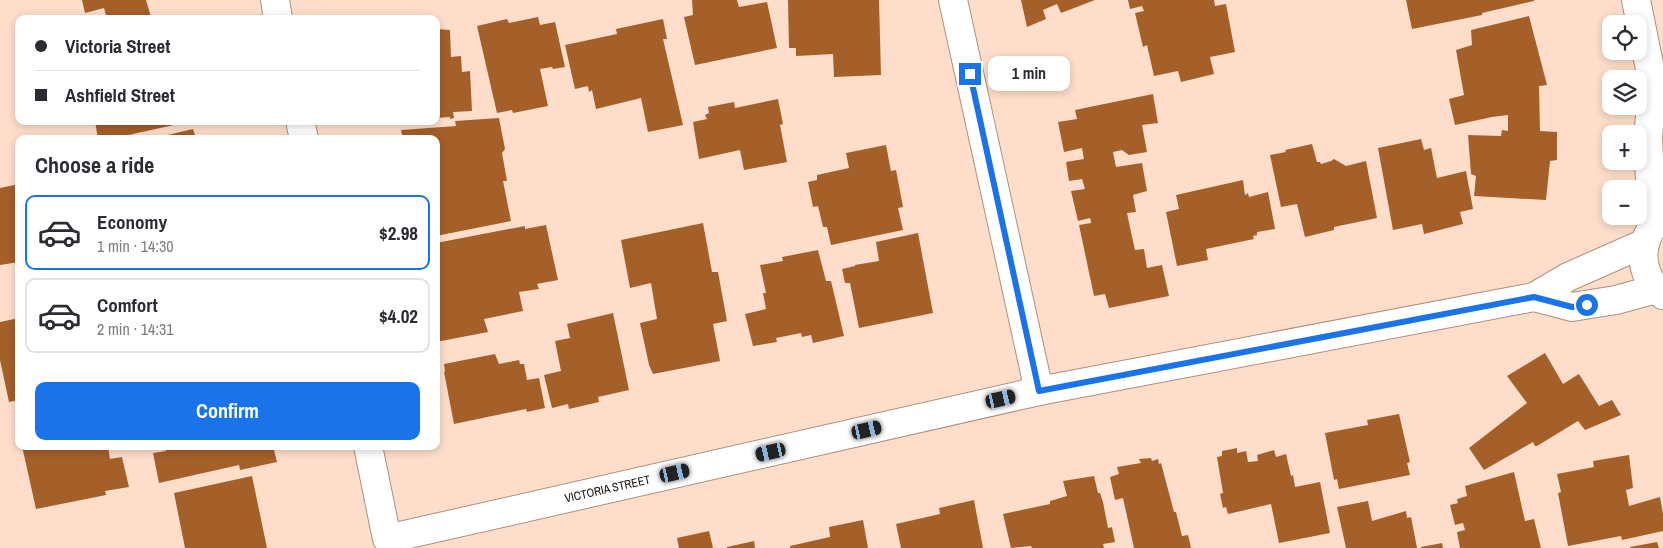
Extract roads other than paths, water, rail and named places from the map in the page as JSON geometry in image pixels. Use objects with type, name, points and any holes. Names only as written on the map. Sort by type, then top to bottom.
[{"type":"street","points":[[274,0],[277,15]]},
{"type":"street","points":[[953,0],[1039,391]]},
{"type":"street","points":[[1636,0],[1658,94],[1648,137],[1653,228],[1643,259],[1647,275],[1660,292]]},
{"type":"street","name":"VICTORIA STREET","points":[[388,543],[1039,391],[1534,297],[1653,228]]},
{"type":"street","name":"VICTORIA STREET","points":[[1534,297],[1572,307],[1660,292]]},
{"type":"street","points":[[369,450],[388,543]]}]
